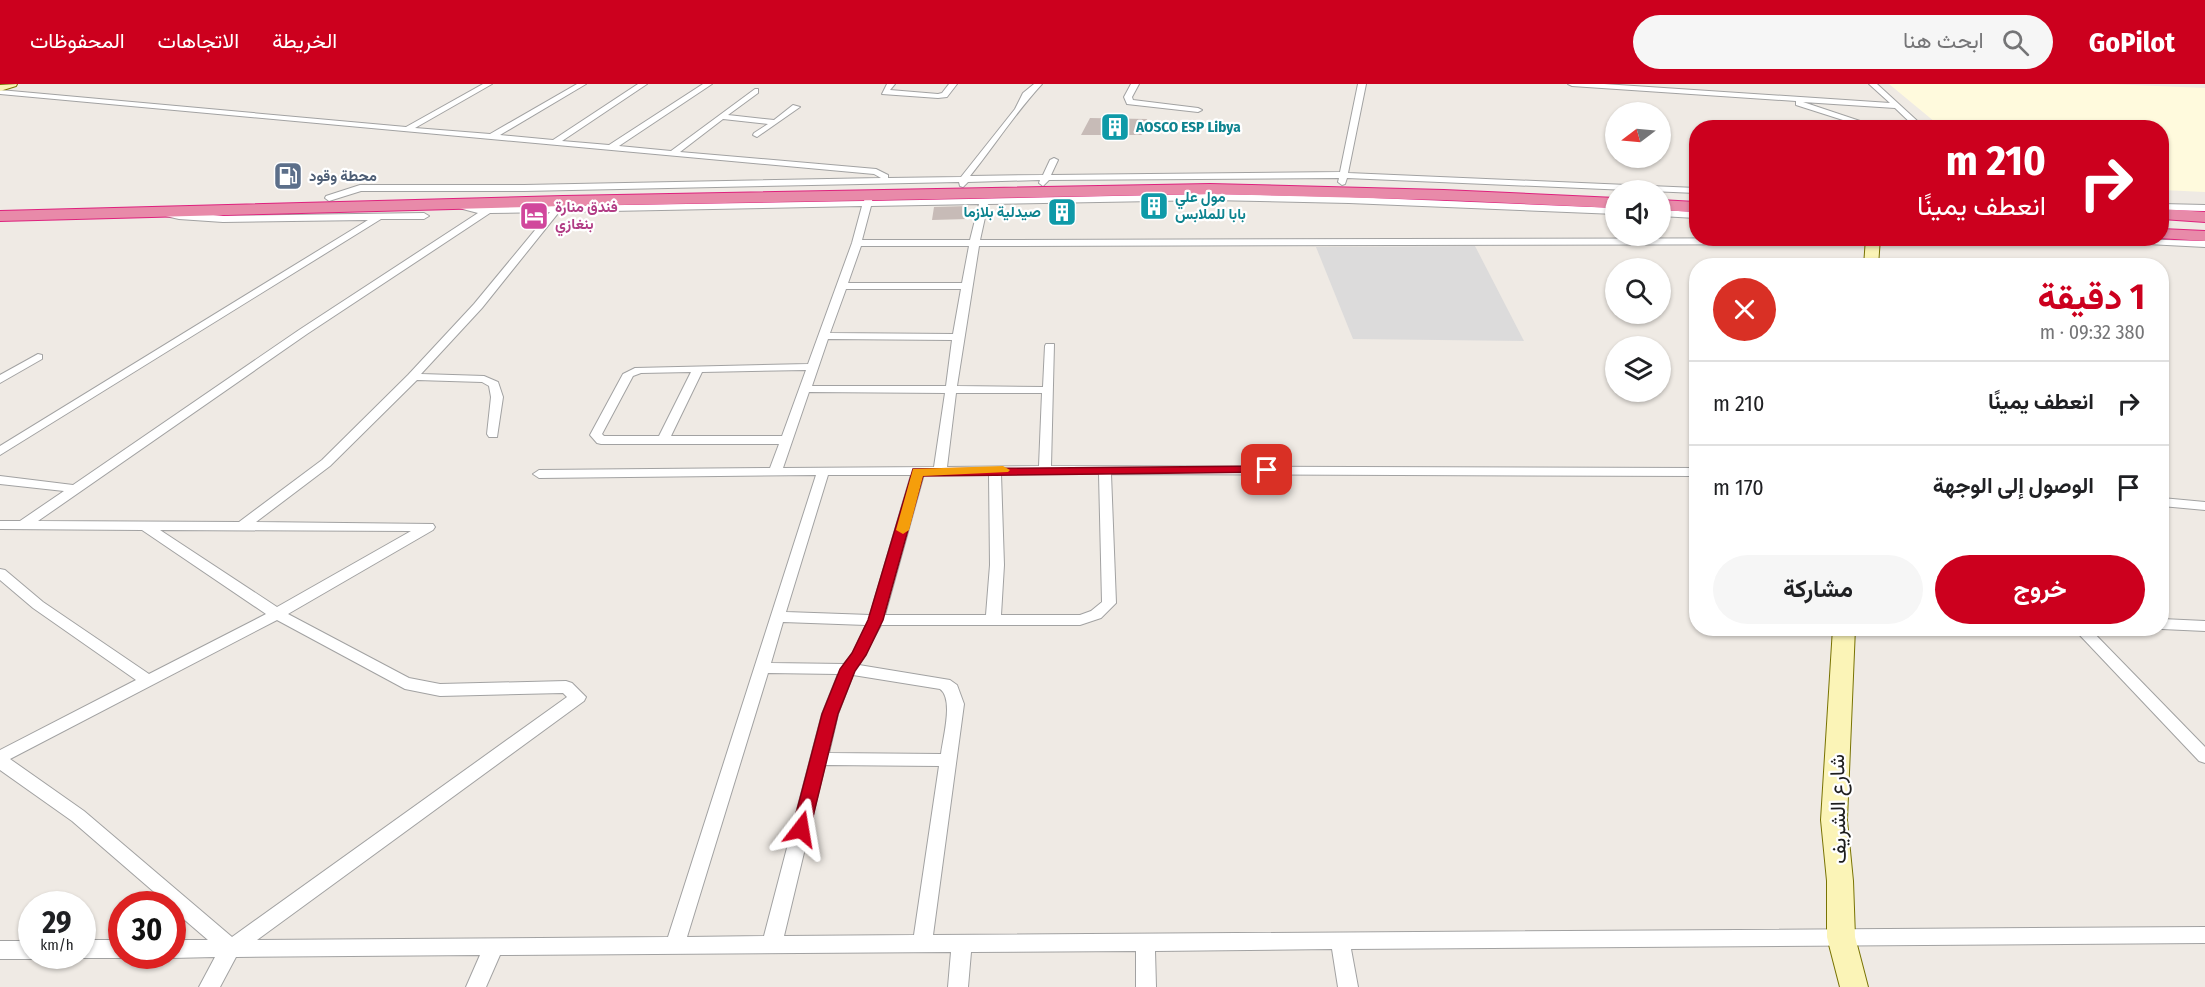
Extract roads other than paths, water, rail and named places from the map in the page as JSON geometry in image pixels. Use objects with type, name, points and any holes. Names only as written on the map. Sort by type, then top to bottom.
[{"type":"highway","points":[[0,212],[68,216],[458,205],[560,205],[877,192],[963,183],[1039,189],[1113,180],[1168,179],[1342,179],[1605,195]]},
{"type":"highway","points":[[0,212],[26,211],[32,207],[32,204],[20,202],[1039,189],[1273,190],[1433,194],[1605,202]]},
{"type":"highway","points":[[1671,198],[1689,199]]},
{"type":"highway","points":[[68,216],[62,215],[60,211],[70,206],[92,202]]},
{"type":"highway","points":[[1671,206],[1689,207]]},
{"type":"highway","points":[[2169,216],[2205,217]]},
{"type":"highway","points":[[2169,220],[2178,226],[2179,231],[2169,234]]},
{"type":"highway","points":[[2169,234],[2205,236]]},
{"type":"main road","points":[[0,90],[12,84]]},
{"type":"main road","name":"شارع الشريف","points":[[1844,636],[1834,820],[1840,881],[1841,937],[1854,987]]},
{"type":"street","points":[[409,128],[488,84]]},
{"type":"street","points":[[493,136],[582,84]]},
{"type":"street","points":[[556,141],[643,84]]},
{"type":"street","points":[[612,147],[708,84]]},
{"type":"street","points":[[891,84],[885,92],[934,96],[944,95],[953,84]]},
{"type":"street","points":[[963,183],[1018,110],[1026,95],[1038,84]]},
{"type":"street","points":[[1135,84],[1128,97],[1130,102],[1198,110]]},
{"type":"street","points":[[1362,84],[1342,179],[1689,191]]},
{"type":"street","points":[[1572,84],[1896,106]]},
{"type":"street","points":[[1873,84],[1912,120]]},
{"type":"street","points":[[0,90],[876,172],[877,192],[775,473]]},
{"type":"street","points":[[674,152],[755,91]]},
{"type":"street","points":[[1791,99],[1850,120]]},
{"type":"street","points":[[757,135],[796,107]]},
{"type":"street","points":[[721,117],[775,122]]},
{"type":"street","points":[[1039,189],[1054,160]]},
{"type":"street","points":[[877,192],[984,202],[1039,189],[1605,211]]},
{"type":"street","points":[[940,472],[957,337],[974,241],[984,202]]},
{"type":"street","points":[[458,205],[488,210],[560,205]]},
{"type":"street","points":[[241,527],[326,463],[414,376],[478,306],[560,205]]},
{"type":"street","points":[[2169,207],[2205,208]]},
{"type":"street","points":[[22,526],[303,332],[488,210]]},
{"type":"street","points":[[164,213],[223,219],[424,216]]},
{"type":"street","points":[[1671,214],[1689,215]]},
{"type":"street","points":[[0,451],[380,216]]},
{"type":"street","points":[[858,243],[1689,240]]},
{"type":"street","points":[[2169,242],[2205,244]]},
{"type":"street","points":[[842,286],[967,286]]},
{"type":"street","points":[[825,336],[957,337]]},
{"type":"street","points":[[1045,470],[1050,346]]},
{"type":"street","points":[[0,380],[38,357]]},
{"type":"street","points":[[786,440],[601,440],[596,435],[629,375],[639,370],[813,367]]},
{"type":"street","points":[[663,440],[698,369]]},
{"type":"street","points":[[414,376],[484,379],[494,384],[497,396],[493,434]]},
{"type":"street","points":[[805,389],[1048,390]]},
{"type":"street","points":[[993,620],[997,565],[995,470]]},
{"type":"street","points":[[539,474],[995,470],[1689,472]]},
{"type":"street","points":[[777,617],[876,620],[1080,620],[1101,613],[1109,603],[1105,470]]},
{"type":"street","points":[[675,945],[822,472]]},
{"type":"street","points":[[772,944],[830,714],[848,669],[876,620],[918,472]]},
{"type":"street","points":[[0,480],[76,489]]},
{"type":"street","points":[[2169,503],[2205,506]]},
{"type":"street","points":[[0,525],[428,527],[277,614],[147,680],[0,759],[78,816],[231,948]]},
{"type":"street","points":[[147,527],[277,614],[405,683],[440,690],[566,687],[579,697],[231,948],[208,987]]},
{"type":"street","points":[[0,573],[38,605],[147,680]]},
{"type":"street","points":[[2169,624],[2205,626]]},
{"type":"street","points":[[2088,636],[2205,757]]},
{"type":"street","points":[[762,668],[848,669],[944,684],[951,688],[956,704],[922,943]]},
{"type":"street","points":[[818,759],[947,760]]},
{"type":"street","points":[[186,949],[2205,935]]},
{"type":"street","points":[[1340,941],[1348,987]]},
{"type":"street","points":[[1145,942],[1146,987]]},
{"type":"street","points":[[958,987],[962,943]]},
{"type":"street","points":[[476,987],[494,946]]},
{"type":"street","points":[[0,950],[18,950]]},
{"type":"place","name":"AOSCO ESP Libya","points":[[1115,127]]},
{"type":"place","name":"محطة وقود","points":[[288,176]]},
{"type":"place","name":"مول علي بابا للملابس","points":[[1154,206]]},
{"type":"place","name":"صيدلية بلازما","points":[[1062,212]]},
{"type":"place","name":"فندق منارة بنغازي","points":[[534,216]]}]
